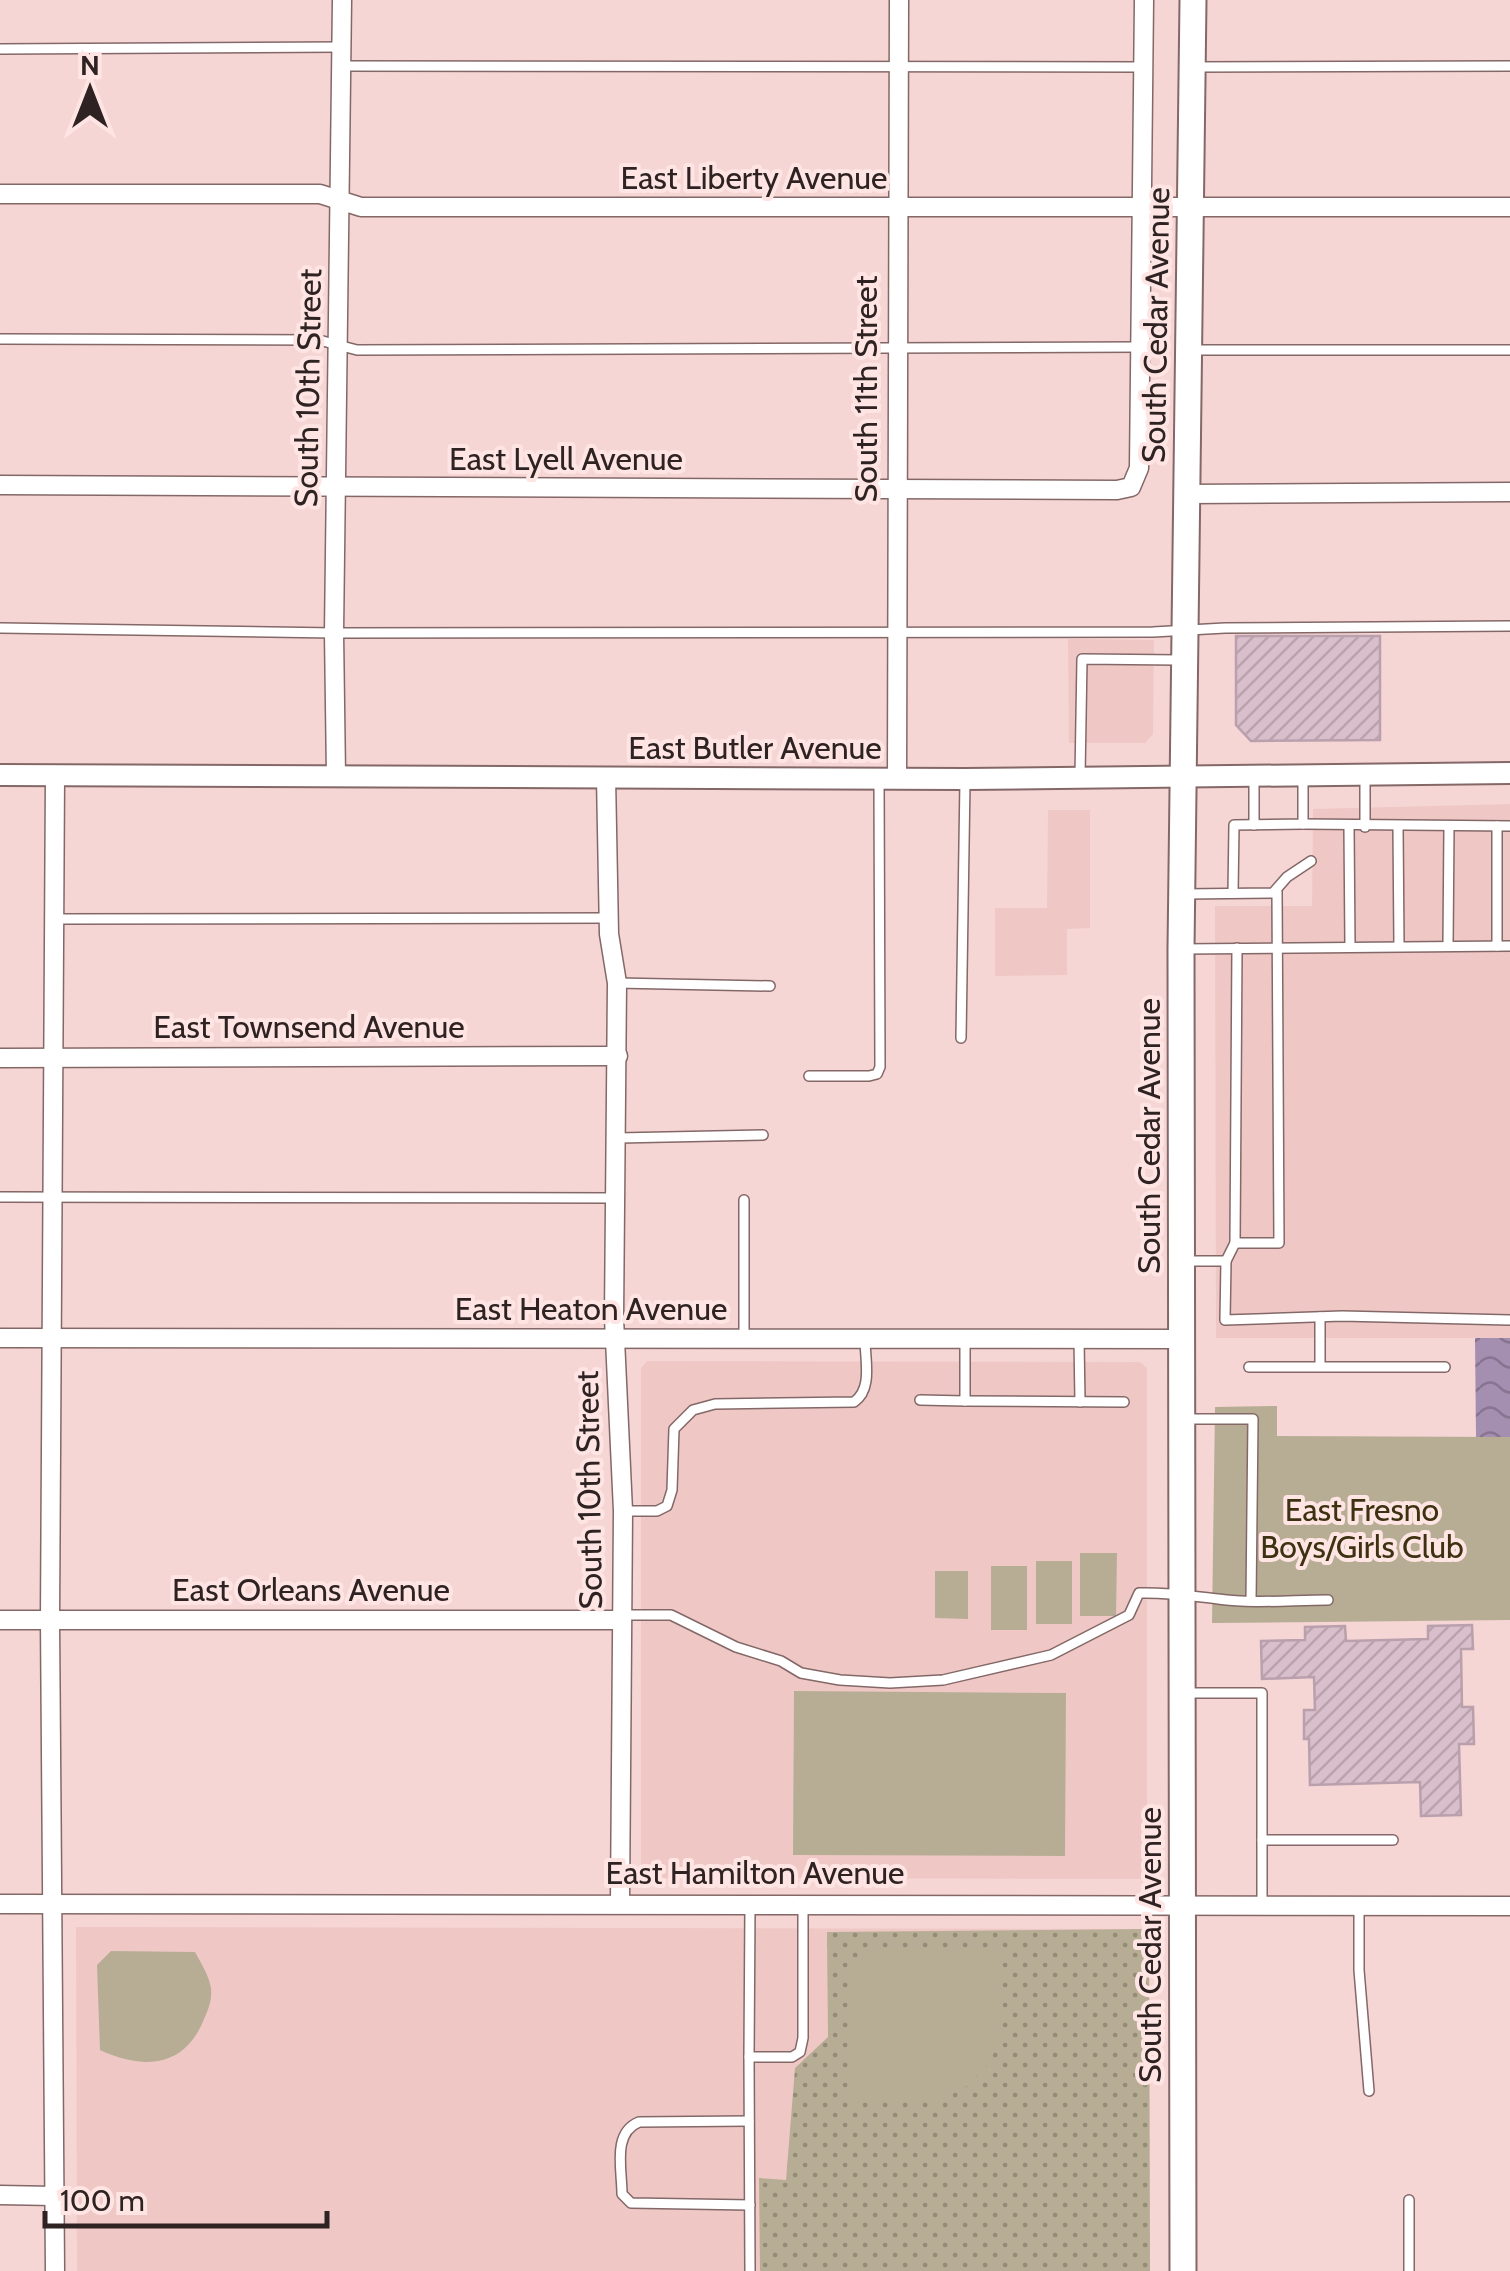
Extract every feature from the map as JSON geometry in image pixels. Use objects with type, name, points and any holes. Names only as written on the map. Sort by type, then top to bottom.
[{"type":"main road","name":"South Cedar Avenue","points":[[1183,2271],[1181,950],[1193,0]]},
{"type":"street","name":"South 10th Street","points":[[336,776],[334,633],[342,0]]},
{"type":"street","name":"South 11th Street","points":[[888,778],[896,632],[899,0]]},
{"type":"street","points":[[1140,347],[1144,0]]},
{"type":"street","name":"East Liberty Avenue","points":[[0,194],[320,194],[361,208],[1510,207]]},
{"type":"street","name":"East Lyell Avenue","points":[[0,485],[1117,490],[1131,487],[1139,468],[1140,347]]},
{"type":"street","points":[[1186,494],[1510,492]]},
{"type":"street","name":"East Butler Avenue","points":[[0,775],[1182,778],[1510,773]]},
{"type":"street","points":[[54,776],[50,1620],[55,2271]]},
{"type":"street","name":"South 10th Street","points":[[606,777],[608,918],[616,983],[618,1056],[614,1198],[623,1512],[620,1902]]},
{"type":"street","name":"East Townsend Avenue","points":[[0,1058],[618,1056]]},
{"type":"street","name":"East Heaton Avenue","points":[[0,1338],[1182,1340]]},
{"type":"street","name":"East Orleans Avenue","points":[[0,1620],[621,1618]]},
{"type":"street","name":"East Hamilton Avenue","points":[[0,1904],[1510,1906]]},
{"type":"street","points":[[0,2195],[54,2196]]},
{"type":"lane","points":[[0,49],[898,67],[1143,67]]},
{"type":"lane","points":[[1192,67],[1510,66]]},
{"type":"lane","points":[[0,339],[319,340],[357,350],[1140,347]]},
{"type":"lane","points":[[1189,350],[1510,350]]},
{"type":"lane","points":[[0,628],[334,633],[1184,631],[1510,626]]},
{"type":"lane","points":[[1080,778],[1082,659],[1184,660]]},
{"type":"lane","points":[[1365,773],[1366,827]]},
{"type":"lane","points":[[1303,774],[1303,824]]},
{"type":"lane","points":[[1254,776],[1254,825]]},
{"type":"lane","points":[[809,1076],[869,1076],[877,1074],[880,1067],[888,778]]},
{"type":"lane","points":[[961,1038],[965,778]]},
{"type":"lane","points":[[1233,892],[1234,825],[1510,826]]},
{"type":"lane","points":[[1448,946],[1449,826]]},
{"type":"lane","points":[[1496,826],[1497,946]]},
{"type":"lane","points":[[1349,827],[1350,946]]},
{"type":"lane","points":[[1398,827],[1399,946]]},
{"type":"lane","points":[[1235,1242],[1280,1242],[1277,892],[1287,877],[1311,861]]},
{"type":"lane","points":[[1182,894],[1277,892]]},
{"type":"lane","points":[[54,920],[608,918]]},
{"type":"lane","points":[[1181,950],[1510,946]]},
{"type":"lane","points":[[1237,948],[1235,1242],[1226,1261],[1224,1320],[1320,1316],[1510,1320]]},
{"type":"lane","points":[[616,983],[770,986]]},
{"type":"lane","points":[[618,1138],[762,1136]]},
{"type":"lane","points":[[0,1196],[614,1198]]},
{"type":"lane","points":[[744,1200],[744,1339]]},
{"type":"lane","points":[[1182,1261],[1226,1261]]},
{"type":"lane","points":[[1320,1316],[1320,1366]]},
{"type":"lane","points":[[623,1512],[657,1511],[667,1506],[672,1490],[671,1438],[679,1421],[693,1410],[715,1404],[854,1402],[866,1386],[865,1339]]},
{"type":"lane","points":[[965,1339],[965,1400]]},
{"type":"lane","points":[[1079,1339],[1080,1402]]},
{"type":"lane","points":[[1249,1367],[1445,1367]]},
{"type":"lane","points":[[920,1400],[1124,1402]]},
{"type":"lane","points":[[1182,1419],[1252,1419],[1251,1601]]},
{"type":"lane","points":[[621,1618],[671,1616],[801,1673],[840,1680],[890,1682],[943,1680],[1051,1655],[1129,1615],[1139,1593],[1183,1592],[1251,1601],[1328,1600]]},
{"type":"lane","points":[[1184,1694],[1262,1692],[1262,1904]]},
{"type":"lane","points":[[1262,1840],[1393,1840]]},
{"type":"lane","points":[[750,1903],[750,2271]]},
{"type":"lane","points":[[749,2057],[792,2057],[800,2052],[802,1903]]},
{"type":"lane","points":[[1359,1905],[1359,1970],[1370,2091]]},
{"type":"lane","points":[[749,2121],[640,2122],[628,2127],[622,2136],[622,2194],[632,2204],[750,2205]]},
{"type":"lane","points":[[1409,2200],[1409,2271]]},
{"type":"shaded area","points":[[1068,639],[1154,640],[1153,734],[1145,743],[1069,743]]},
{"type":"shaded area","points":[[1510,804],[1510,1338],[1216,1338],[1215,906],[1312,906],[1313,809]]},
{"type":"shaded area","points":[[1048,810],[1090,810],[1090,928],[1067,929],[1067,975],[995,976],[995,908],[1047,908]]},
{"type":"shaded area","points":[[647,1361],[1140,1362],[1147,1368],[1147,1871],[1141,1879],[649,1878],[641,1870],[641,1368]]},
{"type":"shaded area","points":[[76,1927],[1149,1929],[1150,2271],[77,2271]]},
{"type":"green space","name":"East Fresno Boys/Girls Club","points":[[1277,1406],[1277,1436],[1510,1437],[1510,1620],[1212,1623],[1215,1407]]},
{"type":"green space","points":[[1080,1553],[1117,1553],[1116,1616],[1080,1616]]},
{"type":"green space","points":[[1036,1561],[1072,1561],[1072,1624],[1036,1624]]},
{"type":"green space","points":[[991,1566],[1027,1566],[1027,1630],[991,1630]]},
{"type":"green space","points":[[935,1571],[968,1571],[968,1619],[935,1618]]},
{"type":"green space","points":[[794,1691],[1066,1693],[1065,1856],[793,1855]]},
{"type":"green space","points":[[1149,1929],[1150,2271],[760,2271],[759,2178],[786,2180],[795,2068],[828,2037],[827,1932]]},
{"type":"green space","points":[[111,1951],[195,1952],[210,1983],[211,2000],[196,2035],[174,2056],[147,2062],[100,2050],[97,1965]]},
{"type":"green space","points":[[863,1951],[1002,1952],[1000,2037],[990,2063],[967,2086],[940,2101],[850,2102],[850,1965]]},
{"type":"water","points":[[1475,1338],[1510,1338],[1510,1437],[1476,1437]]},
{"type":"building","points":[[1236,636],[1380,636],[1380,740],[1251,741],[1236,725]]},
{"type":"building","points":[[1472,1625],[1473,1649],[1461,1649],[1462,1707],[1473,1707],[1474,1744],[1459,1744],[1461,1815],[1421,1816],[1420,1782],[1310,1785],[1304,1710],[1315,1710],[1314,1677],[1262,1679],[1261,1641],[1305,1640],[1305,1627],[1345,1626],[1346,1641],[1428,1639],[1428,1626]]}]
